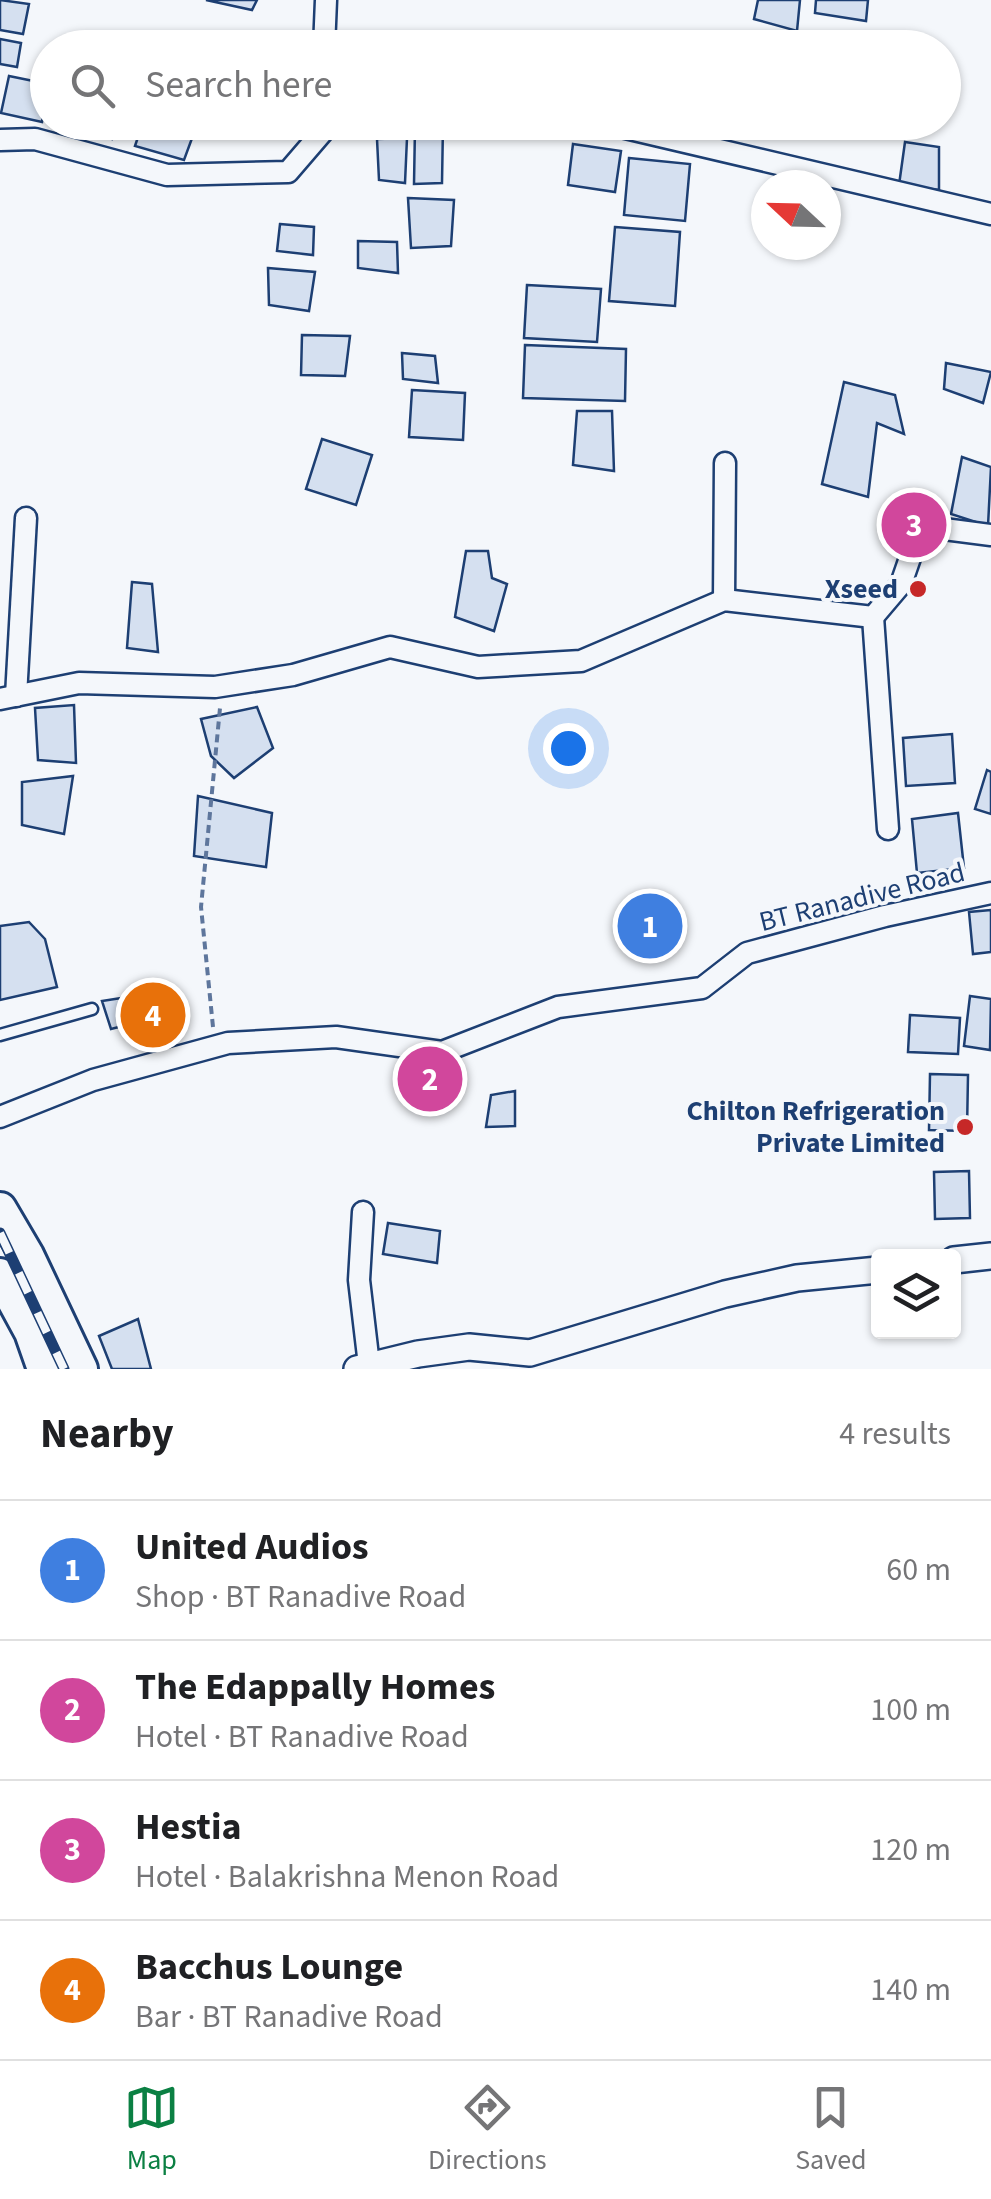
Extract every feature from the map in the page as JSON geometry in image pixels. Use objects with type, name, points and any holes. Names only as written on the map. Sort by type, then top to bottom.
[{"type":"main road","points":[[0,1209],[27,1255],[81,1369]]},
{"type":"main road","points":[[0,1275],[31,1332],[44,1369]]},
{"type":"street","points":[[325,30],[326,0]]},
{"type":"street","points":[[0,140],[30,139]]},
{"type":"street","points":[[39,140],[167,175],[288,172],[316,140]]},
{"type":"street","points":[[664,140],[991,214]]},
{"type":"street","points":[[724,600],[725,463]]},
{"type":"street","points":[[26,518],[8,698],[79,683],[222,686],[294,675],[390,647],[478,667],[581,661],[724,600],[873,617]]},
{"type":"street","points":[[888,829],[873,617],[901,584],[922,526],[991,535]]},
{"type":"street","name":"BT Ranadive Road","points":[[0,1116],[93,1080],[215,1046],[336,1036],[442,1052],[558,1007],[702,988],[748,953],[885,916],[991,894]]},
{"type":"street","points":[[363,1212],[359,1280],[363,1367],[469,1347],[532,1361],[726,1294],[797,1278],[871,1271]]},
{"type":"street","points":[[961,1259],[991,1256]]},
{"type":"lane","points":[[0,1035],[92,1009]]},
{"type":"path","points":[[215,1046],[201,907],[222,686]]},
{"type":"building","points":[[0,0],[29,4],[23,34],[0,30]]},
{"type":"building","points":[[206,0],[257,0],[252,10]]},
{"type":"building","points":[[758,0],[800,0],[797,30],[754,19]]},
{"type":"building","points":[[816,0],[868,0],[866,21],[815,13]]},
{"type":"building","points":[[0,39],[21,43],[17,67],[0,64]]},
{"type":"building","points":[[9,76],[30,80],[30,119],[1,113]]},
{"type":"building","points":[[137,140],[191,140],[184,160],[135,146]]},
{"type":"building","points":[[377,140],[407,140],[405,183],[379,180]]},
{"type":"building","points":[[415,140],[443,140],[442,183],[414,184]]},
{"type":"building","points":[[905,142],[939,147],[939,190],[899,185]]},
{"type":"building","points":[[573,144],[621,151],[615,192],[568,185]]},
{"type":"building","points":[[629,158],[690,164],[685,221],[624,215]]},
{"type":"building","points":[[408,198],[454,200],[451,246],[411,248]]},
{"type":"building","points":[[280,224],[314,227],[313,255],[277,251]]},
{"type":"building","points":[[615,227],[680,232],[675,306],[609,301]]},
{"type":"building","points":[[358,241],[397,242],[398,273],[358,268]]},
{"type":"building","points":[[268,268],[315,272],[309,311],[269,305]]},
{"type":"building","points":[[527,285],[601,289],[597,342],[524,338]]},
{"type":"building","points":[[302,335],[350,336],[345,376],[301,375]]},
{"type":"building","points":[[525,345],[626,349],[625,401],[523,398]]},
{"type":"building","points":[[402,353],[435,356],[438,383],[403,379]]},
{"type":"building","points":[[946,363],[991,372],[983,403],[944,389]]},
{"type":"building","points":[[844,382],[895,395],[904,434],[877,423],[868,497],[822,484]]},
{"type":"building","points":[[412,390],[465,393],[463,440],[409,437]]},
{"type":"building","points":[[577,411],[612,411],[614,471],[573,465]]},
{"type":"building","points":[[322,439],[372,455],[356,505],[306,489]]},
{"type":"building","points":[[962,457],[991,467],[988,526],[951,514]]},
{"type":"building","points":[[466,551],[488,551],[492,578],[507,584],[494,631],[455,617]]},
{"type":"building","points":[[132,582],[152,584],[158,652],[127,648]]},
{"type":"building","points":[[74,705],[76,763],[38,760],[35,708]]},
{"type":"building","points":[[257,707],[273,748],[234,778],[211,756],[201,719]]},
{"type":"building","points":[[952,734],[955,783],[906,786],[903,738]]},
{"type":"building","points":[[987,770],[991,772],[991,814],[975,809]]},
{"type":"building","points":[[73,776],[64,834],[22,825],[22,782]]},
{"type":"building","points":[[198,796],[272,813],[266,867],[194,856]]},
{"type":"building","points":[[958,813],[964,868],[917,873],[912,819]]},
{"type":"building","points":[[991,910],[991,952],[973,954],[969,912]]},
{"type":"building","points":[[29,922],[45,939],[57,987],[0,1000],[0,926]]},
{"type":"building","points":[[147,994],[150,1019],[111,1029],[102,1001]]},
{"type":"building","points":[[970,996],[991,999],[990,1050],[964,1046]]},
{"type":"building","points":[[910,1015],[960,1018],[958,1054],[908,1052]]},
{"type":"building","points":[[930,1074],[968,1075],[967,1131],[929,1130]]},
{"type":"building","points":[[515,1091],[515,1126],[486,1127],[491,1095]]},
{"type":"building","points":[[969,1171],[970,1218],[935,1219],[934,1172]]},
{"type":"building","points":[[388,1223],[440,1231],[437,1263],[383,1254]]},
{"type":"building","points":[[138,1319],[151,1369],[112,1369],[99,1336]]},
{"type":"railway","points":[[0,1233],[64,1369]]},
{"type":"place","name":"Hestia","points":[[914,525]]},
{"type":"place","name":"Xseed","points":[[918,589]]},
{"type":"place","name":"United Audios","points":[[650,926]]},
{"type":"place","name":"Bacchus Lounge","points":[[153,1015]]},
{"type":"place","name":"The Edappally Homes","points":[[430,1079]]},
{"type":"place","name":"Chilton Refrigeration Private Limited","points":[[965,1127]]}]
